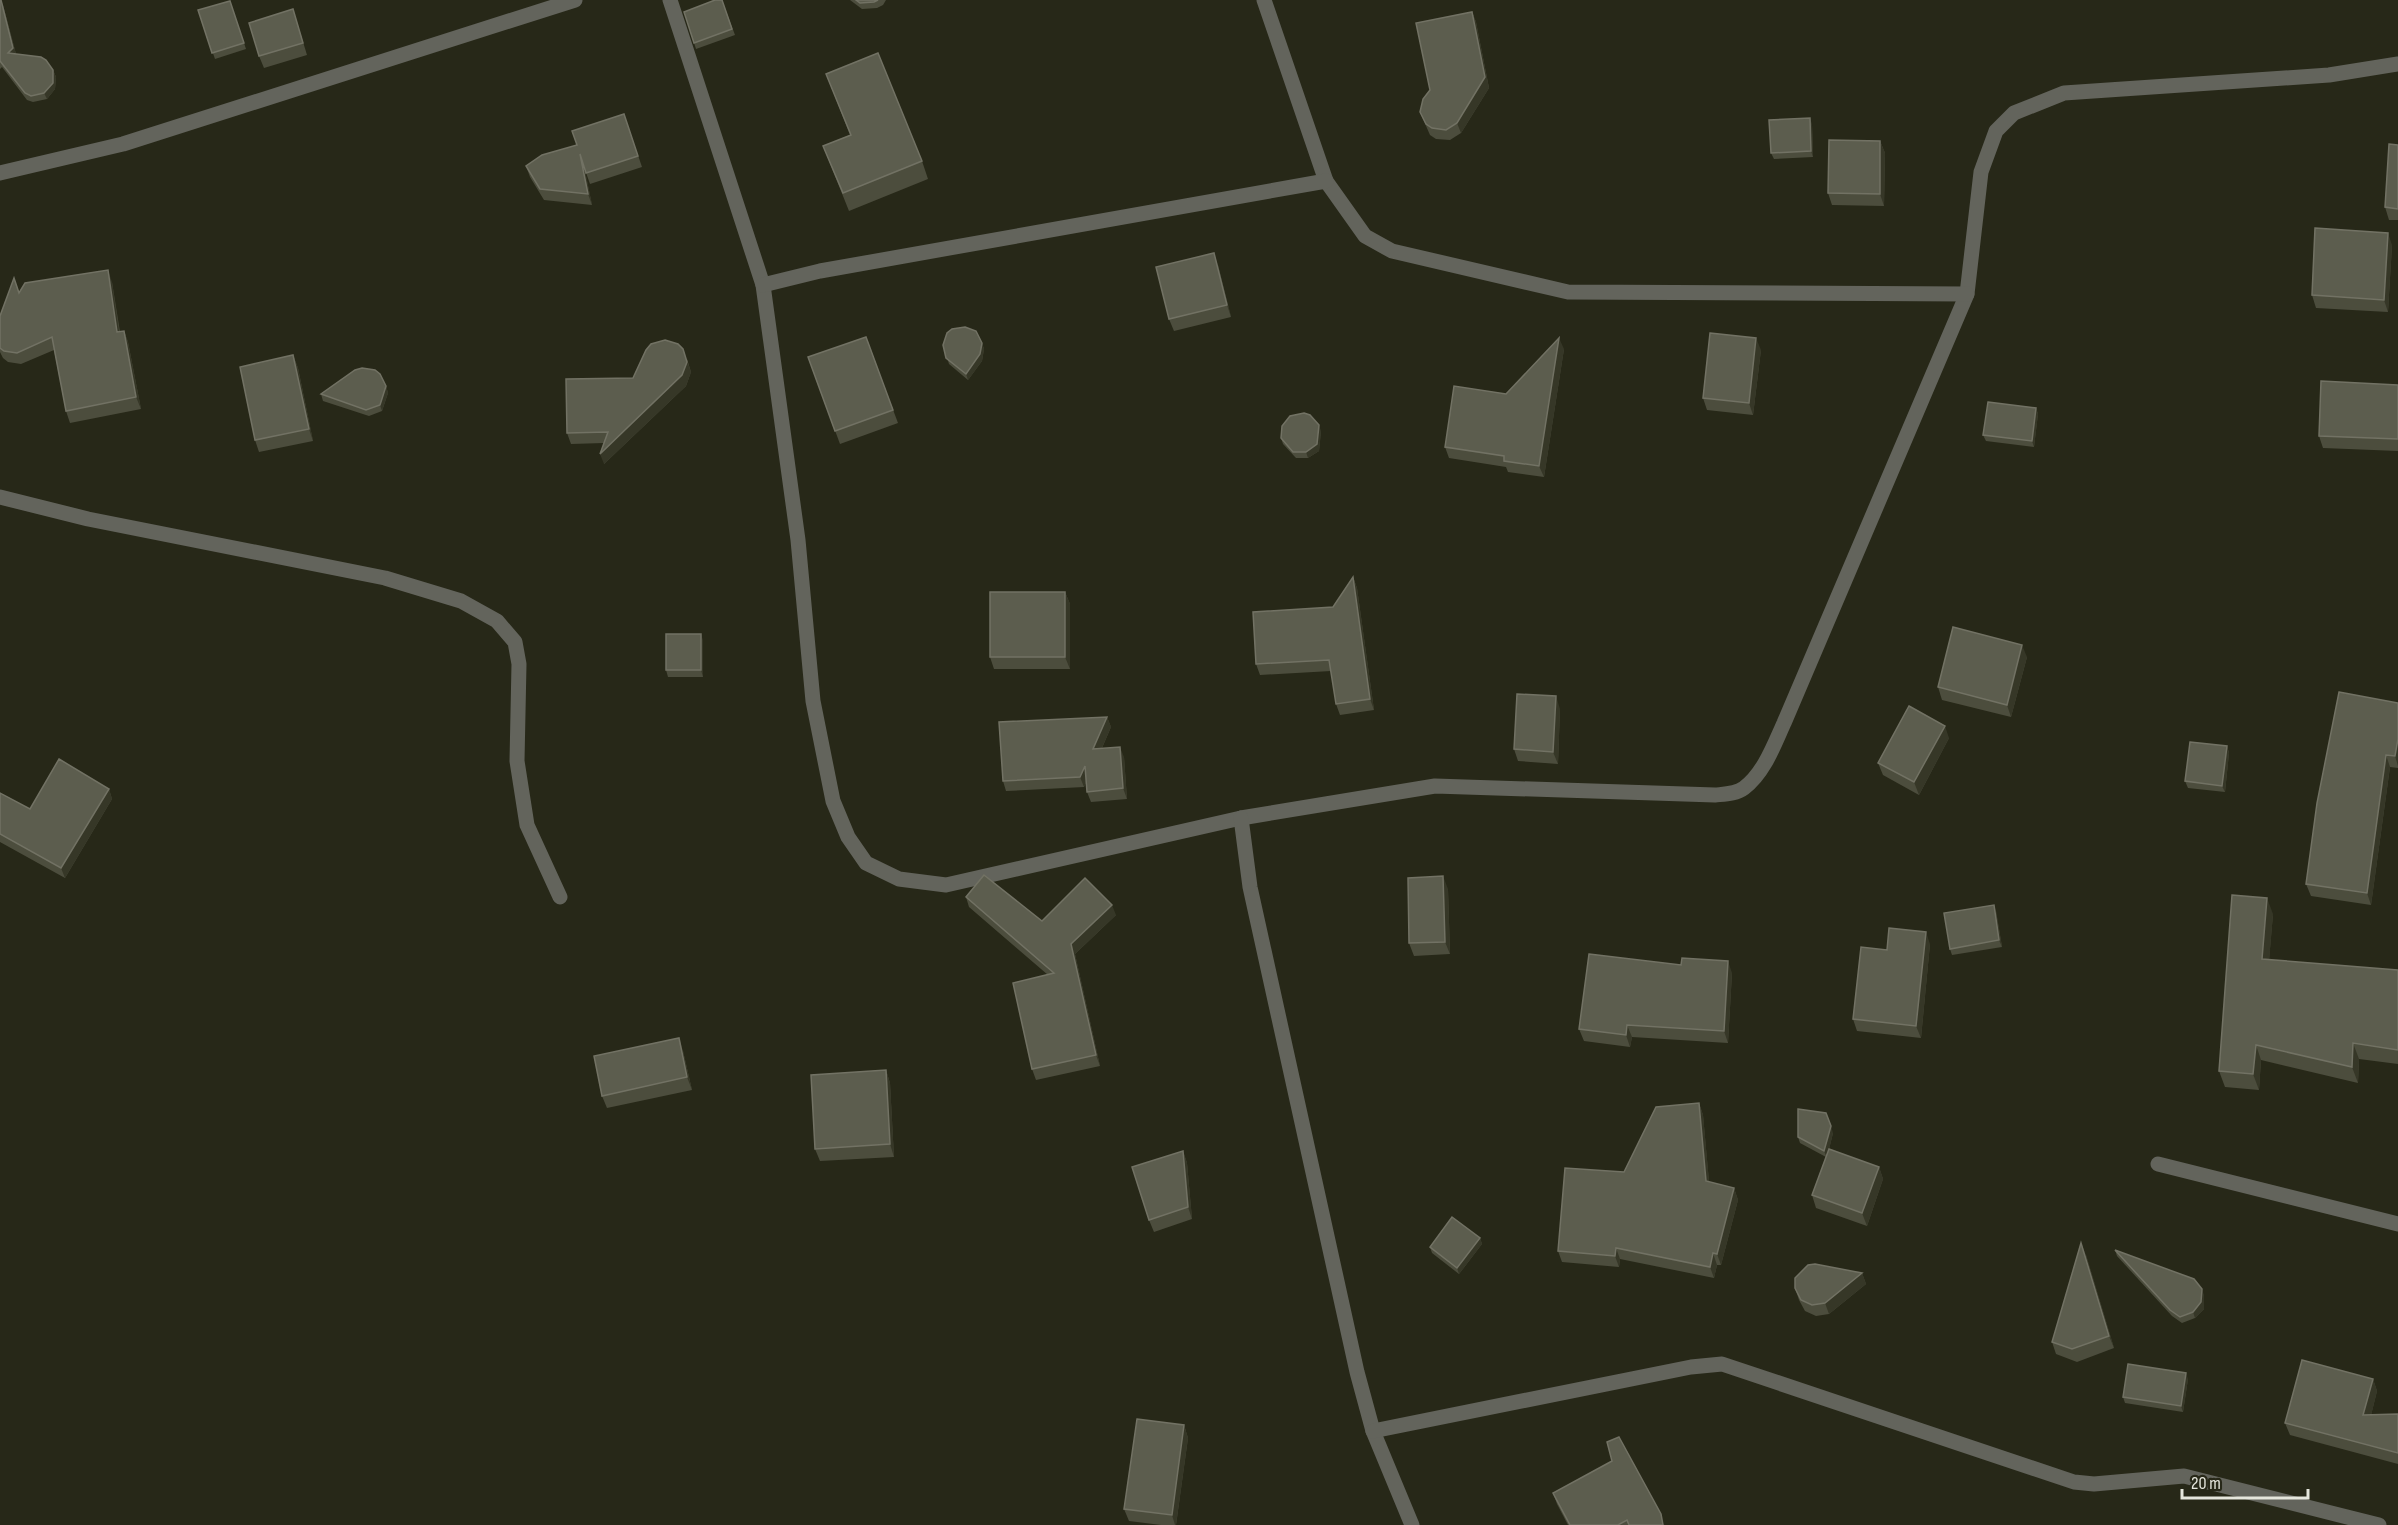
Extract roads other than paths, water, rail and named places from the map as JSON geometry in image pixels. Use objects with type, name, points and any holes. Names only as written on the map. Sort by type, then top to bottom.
[{"type":"street","points":[[0,173],[123,144],[575,0]]},
{"type":"street","points":[[670,0],[764,285],[798,540],[813,701],[833,801],[848,837],[866,863],[899,879],[946,885],[1241,818],[1435,786],[1715,795],[1732,793],[1744,788],[1765,762],[1784,723],[1967,294],[1981,172],[1996,131],[2014,113],[2064,93],[2329,75],[2398,63]]},
{"type":"street","points":[[1264,0],[1326,181],[1365,236],[1392,251],[1568,292],[1967,294]]},
{"type":"street","points":[[764,285],[820,271],[1326,181]]},
{"type":"street","points":[[0,497],[88,519],[385,578],[461,601],[497,621],[515,642],[519,664],[517,761],[527,825],[560,897]]},
{"type":"street","points":[[1241,818],[1250,887],[1357,1372],[1373,1431],[1412,1525]]},
{"type":"street","points":[[2158,1164],[2398,1224]]},
{"type":"street","points":[[1373,1431],[1690,1367],[1722,1364],[2074,1482],[2094,1484],[2184,1476],[2379,1525]]}]
